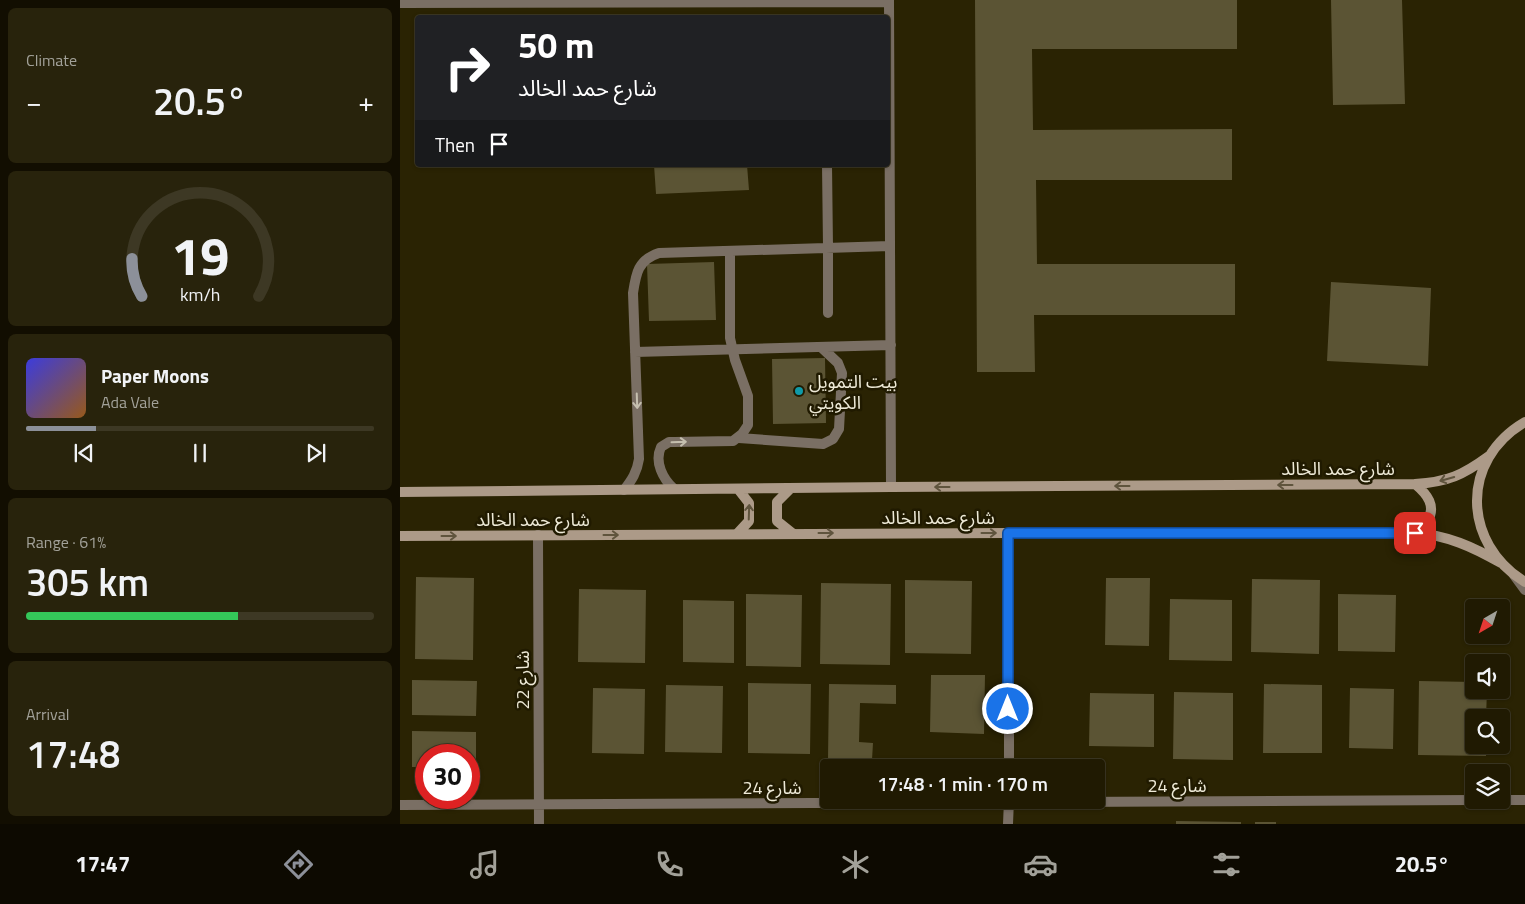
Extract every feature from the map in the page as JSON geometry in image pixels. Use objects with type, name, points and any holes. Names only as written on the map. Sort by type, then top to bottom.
[{"type":"street","points":[[400,3],[889,1],[889,15]]},
{"type":"street","points":[[826,167],[828,313]]},
{"type":"street","points":[[890,167],[891,487]]},
{"type":"street","points":[[624,490],[632,480],[637,469],[638,458],[633,293],[638,269],[643,261],[659,252],[890,246]]},
{"type":"street","points":[[730,251],[730,338],[732,350],[748,396],[748,425],[739,438]]},
{"type":"street","points":[[635,352],[890,345]]},
{"type":"street","points":[[674,489],[666,482],[662,473],[659,452],[665,444],[674,442],[729,441],[739,438],[823,444],[833,439],[839,429],[842,373],[838,364],[821,347]]},
{"type":"street","points":[[1525,422],[1502,438],[1489,456],[1481,474],[1477,494],[1478,514],[1490,549],[1501,563],[1525,582]]},
{"type":"street","name":"شارع حمد الخالد","points":[[400,492],[1415,484],[1432,483],[1452,478],[1470,470],[1489,456]]},
{"type":"street","points":[[1415,484],[1427,494],[1431,509],[1427,523],[1415,533]]},
{"type":"street","points":[[790,488],[777,502],[777,521],[792,534]]},
{"type":"street","points":[[737,534],[749,521],[749,503],[738,489]]},
{"type":"street","points":[[1008,533],[1008,759]]},
{"type":"street","name":"شارع حمد الخالد","points":[[400,536],[1415,533],[1438,535],[1452,539],[1501,563]]},
{"type":"street","name":"شارع 22","points":[[538,535],[539,824]]},
{"type":"street","points":[[1513,574],[1525,590]]},
{"type":"street","name":"شارع 24","points":[[1105,801],[1465,800]]},
{"type":"street","points":[[1510,800],[1525,800]]},
{"type":"street","name":"شارع 24","points":[[400,805],[820,802]]},
{"type":"street","points":[[1008,809],[1008,824]]},
{"type":"building","points":[[975,0],[1237,0],[1237,49],[1032,49],[1033,130],[1232,129],[1232,180],[1036,180],[1037,264],[1235,264],[1235,315],[1034,315],[1035,372],[977,372]]},
{"type":"building","points":[[1331,0],[1402,0],[1405,104],[1333,105]]},
{"type":"building","points":[[654,167],[747,167],[749,190],[656,194]]},
{"type":"building","points":[[714,262],[716,320],[649,321],[647,264]]},
{"type":"building","points":[[1331,282],[1431,288],[1428,366],[1327,361]]},
{"type":"building","name":"بيت التمويل الكويتي","points":[[825,358],[826,423],[773,424],[772,359]]},
{"type":"building","points":[[416,577],[474,578],[473,660],[415,659]]},
{"type":"building","points":[[1106,578],[1150,578],[1149,646],[1105,645]]},
{"type":"building","points":[[1252,579],[1320,580],[1319,654],[1251,652]]},
{"type":"building","points":[[905,580],[972,581],[971,654],[905,653]]},
{"type":"building","points":[[821,583],[891,584],[890,665],[820,664]]},
{"type":"building","points":[[579,589],[646,590],[645,663],[578,662]]},
{"type":"building","points":[[746,594],[802,595],[801,667],[746,666]]},
{"type":"building","points":[[1338,594],[1396,595],[1395,652],[1338,651]]},
{"type":"building","points":[[1170,599],[1232,600],[1232,661],[1169,660]]},
{"type":"building","points":[[683,600],[734,601],[734,663],[683,662]]},
{"type":"building","points":[[931,675],[985,675],[984,734],[930,732]]},
{"type":"building","points":[[412,680],[477,681],[476,716],[412,715]]},
{"type":"building","points":[[1419,681],[1465,682],[1465,699],[1487,699],[1486,709],[1465,709],[1465,754],[1486,754],[1486,756],[1418,755]]},
{"type":"building","points":[[748,683],[811,684],[810,754],[748,753]]},
{"type":"building","points":[[829,684],[896,685],[896,704],[860,703],[859,742],[873,743],[872,759],[828,759]]},
{"type":"building","points":[[1264,684],[1322,685],[1322,753],[1263,753]]},
{"type":"building","points":[[666,685],[723,686],[722,753],[665,752]]},
{"type":"building","points":[[593,688],[645,689],[644,754],[592,753]]},
{"type":"building","points":[[1350,688],[1394,689],[1393,749],[1349,748]]},
{"type":"building","points":[[1174,692],[1233,693],[1233,760],[1173,759]]},
{"type":"building","points":[[1090,693],[1154,694],[1154,747],[1089,746]]},
{"type":"building","points":[[412,731],[476,732],[476,744],[415,744],[415,767],[412,767]]},
{"type":"building","points":[[1176,821],[1241,822],[1241,824],[1176,824]]},
{"type":"building","points":[[1255,822],[1276,822],[1276,824],[1255,824]]},
{"type":"place","name":"بيت التمويل الكويتي","points":[[799,391]]},
{"type":"route","points":[[1008,709],[1008,533],[1415,533]]}]
